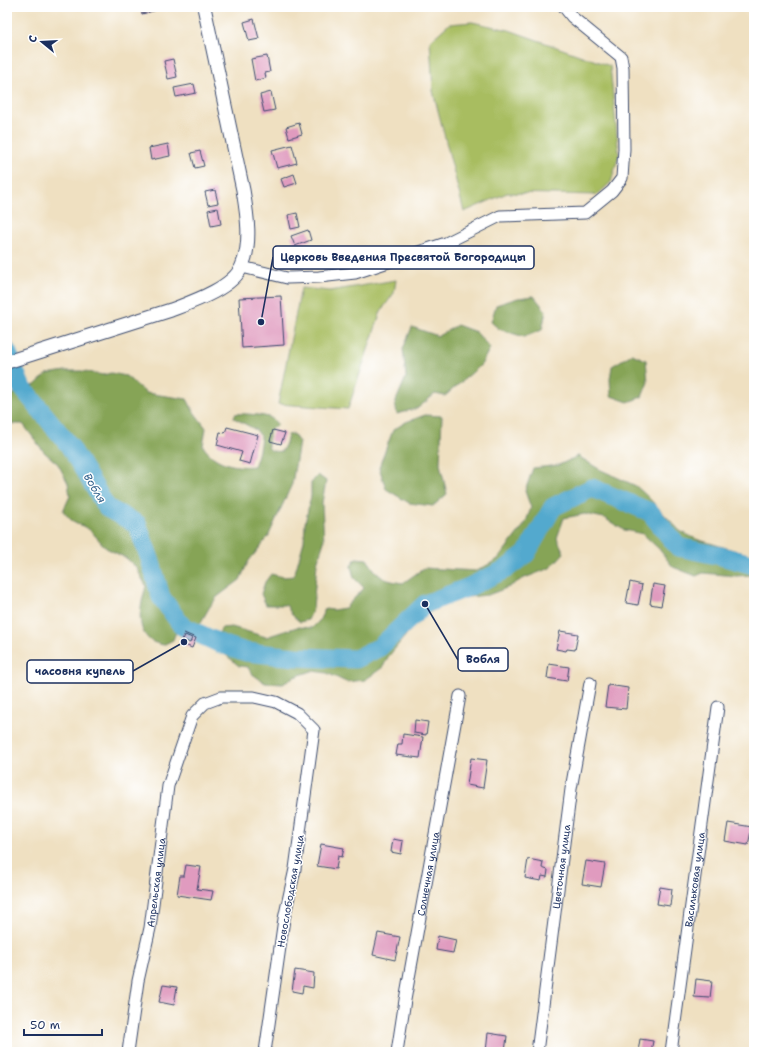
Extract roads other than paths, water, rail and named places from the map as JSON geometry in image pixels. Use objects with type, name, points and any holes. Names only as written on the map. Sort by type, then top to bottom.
[{"type":"street","points":[[7,362],[197,300],[226,285],[242,266],[247,243],[247,217],[243,190],[204,7]]},
{"type":"street","points":[[242,266],[287,278],[319,278],[355,273],[446,243],[500,216],[585,213],[612,191],[622,178],[624,149],[623,68],[621,57],[572,17],[564,7]]},
{"type":"street","name":"Цветочная улица","points":[[537,1052],[571,789],[590,683]]},
{"type":"street","name":"Апрельская улица","points":[[128,1052],[138,981],[150,928],[168,786],[192,716],[205,703],[221,697],[254,696],[276,702],[297,713],[314,730]]},
{"type":"street","name":"Солнечная улица","points":[[397,1052],[406,992],[460,696]]},
{"type":"street","name":"Васильковая улица","points":[[671,1052],[718,707]]},
{"type":"street","name":"Новослободская улица","points":[[265,1052],[284,919],[295,869],[314,730]]},
{"type":"waterway","name":"Вобля","points":[[7,351],[21,386],[69,445],[107,508],[137,524],[150,559],[161,597],[182,626],[221,644],[246,652],[296,657],[356,659],[380,647],[425,604],[469,587],[506,569],[526,554],[553,507],[592,488],[650,512],[678,547],[754,565]]},
{"type":"place","name":"Церковь Введения Пресвятой Богородицы","points":[[261,322]]},
{"type":"place","name":"Вобля","points":[[425,604]]},
{"type":"place","name":"часовня купель","points":[[184,642]]}]
